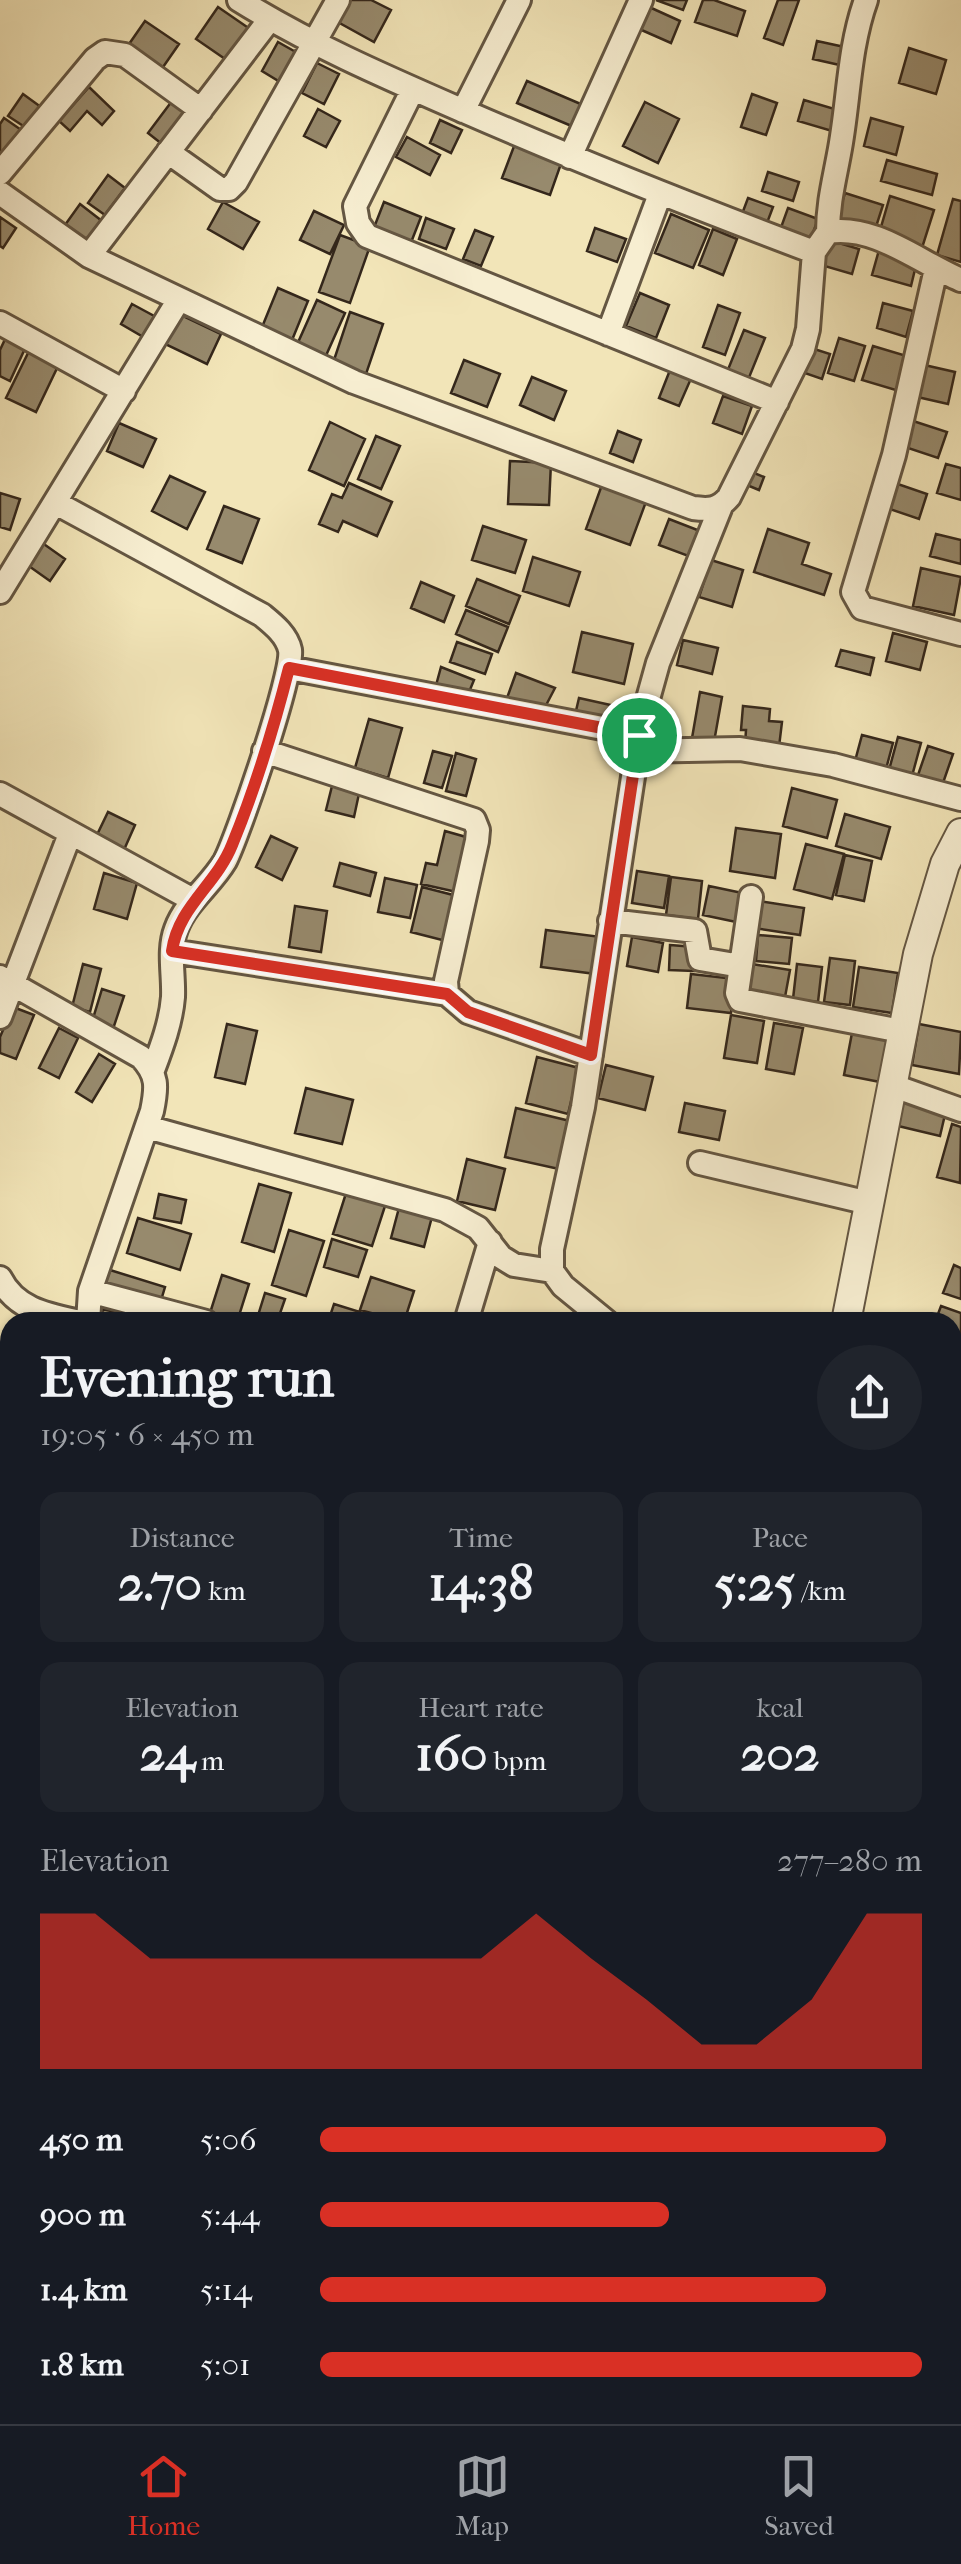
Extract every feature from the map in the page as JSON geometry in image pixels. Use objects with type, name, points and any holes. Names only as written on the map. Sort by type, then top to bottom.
[{"type":"street","points":[[239,0],[314,43],[413,90],[660,194],[814,252]]},
{"type":"street","points":[[168,152],[220,189],[229,189],[338,0]]},
{"type":"street","points":[[463,110],[519,0]]},
{"type":"street","points":[[570,157],[640,0]]},
{"type":"street","points":[[596,1312],[563,1286],[552,1271],[552,1249],[575,1152],[637,743],[658,663],[721,506],[803,349],[814,252],[828,232],[828,204],[840,154],[848,74],[866,0]]},
{"type":"street","points":[[89,256],[270,19]]},
{"type":"street","points":[[0,173],[105,52],[125,55],[201,110]]},
{"type":"street","points":[[413,90],[355,206],[358,224],[366,236],[777,402]]},
{"type":"street","points":[[0,193],[89,256],[354,382],[693,508],[709,510],[721,506]]},
{"type":"street","points":[[608,334],[660,194]]},
{"type":"street","points":[[828,232],[860,234],[906,251],[961,280]]},
{"type":"street","points":[[936,269],[894,454],[853,592],[862,608],[961,634]]},
{"type":"street","points":[[0,592],[178,300]]},
{"type":"street","points":[[0,323],[124,391]]},
{"type":"street","points":[[56,502],[262,615],[284,636],[290,650],[289,668],[232,844],[214,877],[180,918],[172,951],[168,1024],[153,1070]]},
{"type":"street","points":[[289,668],[637,743],[740,749],[833,765],[961,799]]},
{"type":"street","points":[[264,751],[474,820],[477,840],[446,981],[447,994]]},
{"type":"street","points":[[0,794],[193,900]]},
{"type":"street","points":[[848,1312],[901,1031],[929,910],[961,833]]},
{"type":"street","points":[[0,1018],[6,980],[70,834]]},
{"type":"street","points":[[752,897],[737,993],[745,1003],[901,1031]]},
{"type":"street","points":[[610,921],[695,930],[700,960],[741,966]]},
{"type":"street","points":[[172,951],[447,994],[468,1012],[591,1055]]},
{"type":"street","points":[[6,980],[141,1057],[153,1070],[157,1088],[147,1127],[90,1291],[89,1312]]},
{"type":"street","points":[[891,1085],[961,1110]]},
{"type":"street","points":[[147,1127],[445,1210],[464,1218],[501,1258],[514,1265],[552,1271]]},
{"type":"street","points":[[700,1162],[869,1203]]},
{"type":"street","points":[[469,1312],[490,1242]]},
{"type":"street","points":[[0,1278],[12,1297],[36,1312]]},
{"type":"street","points":[[90,1291],[169,1312]]},
{"type":"building","points":[[348,0],[371,0],[391,10],[374,42],[336,21]]},
{"type":"building","points":[[656,0],[687,0],[683,10]]},
{"type":"building","points":[[703,0],[745,11],[737,36],[695,22]]},
{"type":"building","points":[[778,0],[799,0],[783,45],[764,38]]},
{"type":"building","points":[[647,6],[680,21],[671,43],[637,28]]},
{"type":"building","points":[[218,7],[250,29],[228,61],[196,39]]},
{"type":"building","points":[[145,21],[179,44],[161,70],[127,47]]},
{"type":"building","points":[[817,41],[849,48],[844,66],[813,59]]},
{"type":"building","points":[[278,42],[301,55],[285,85],[262,71]]},
{"type":"building","points":[[909,48],[946,60],[936,94],[899,83]]},
{"type":"building","points":[[317,63],[339,74],[324,104],[302,93]]},
{"type":"building","points":[[527,81],[583,105],[574,127],[517,103]]},
{"type":"building","points":[[89,87],[114,111],[102,125],[87,111],[70,131],[59,121]]},
{"type":"building","points":[[23,94],[45,110],[31,131],[8,116]]},
{"type":"building","points":[[752,94],[777,103],[766,135],[741,127]]},
{"type":"building","points":[[804,100],[838,110],[832,131],[798,121]]},
{"type":"building","points":[[172,101],[192,116],[167,148],[148,133]]},
{"type":"building","points":[[645,102],[679,119],[658,163],[623,146]]},
{"type":"building","points":[[318,109],[340,121],[326,147],[304,136]]},
{"type":"building","points":[[4,118],[27,134],[0,156],[0,124]]},
{"type":"building","points":[[871,118],[903,127],[896,155],[864,146]]},
{"type":"building","points":[[440,120],[462,130],[451,153],[430,143]]},
{"type":"building","points":[[407,137],[440,155],[430,175],[396,157]]},
{"type":"building","points":[[516,141],[563,158],[550,195],[502,178]]},
{"type":"building","points":[[887,160],[937,174],[932,195],[881,181]]},
{"type":"building","points":[[768,172],[799,182],[793,201],[762,191]]},
{"type":"building","points":[[108,175],[125,188],[105,215],[88,203]]},
{"type":"building","points":[[845,193],[883,205],[874,233],[836,221]]},
{"type":"building","points":[[890,196],[934,210],[922,248],[879,234]]},
{"type":"building","points":[[748,198],[773,207],[764,231],[739,222]]},
{"type":"building","points":[[953,199],[961,201],[961,262],[937,255]]},
{"type":"building","points":[[223,202],[259,222],[243,249],[208,229]]},
{"type":"building","points":[[384,202],[421,217],[410,245],[373,230]]},
{"type":"building","points":[[80,204],[102,221],[81,248],[60,232]]},
{"type":"building","points":[[788,208],[818,219],[809,244],[779,233]]},
{"type":"building","points":[[314,211],[344,225],[330,254],[300,240]]},
{"type":"building","points":[[671,214],[709,230],[693,268],[655,253]]},
{"type":"building","points":[[0,217],[16,228],[3,248],[0,246]]},
{"type":"building","points":[[426,218],[454,229],[446,249],[419,239]]},
{"type":"building","points":[[595,228],[626,239],[617,262],[587,251]]},
{"type":"building","points":[[713,229],[737,239],[723,275],[699,265]]},
{"type":"building","points":[[475,230],[493,237],[481,266],[463,259]]},
{"type":"building","points":[[340,235],[370,246],[350,303],[319,292]]},
{"type":"building","points":[[829,240],[859,249],[852,274],[821,265]]},
{"type":"building","points":[[879,250],[917,261],[911,286],[872,275]]},
{"type":"building","points":[[278,288],[308,301],[290,345],[260,332]]},
{"type":"building","points":[[640,293],[669,305],[656,338],[626,326]]},
{"type":"building","points":[[317,300],[345,313],[324,360],[296,347]]},
{"type":"building","points":[[883,303],[913,311],[906,337],[877,328]]},
{"type":"building","points":[[132,304],[156,317],[145,338],[121,324]]},
{"type":"building","points":[[718,305],[740,313],[725,355],[703,347]]},
{"type":"building","points":[[350,312],[383,324],[366,374],[333,363]]},
{"type":"building","points":[[179,314],[221,334],[207,364],[165,344]]},
{"type":"building","points":[[744,330],[765,338],[748,380],[727,372]]},
{"type":"building","points":[[8,333],[28,342],[10,381],[0,376],[0,350]]},
{"type":"building","points":[[839,338],[865,346],[854,381],[828,373]]},
{"type":"building","points":[[873,346],[910,357],[899,391],[862,380]]},
{"type":"building","points":[[808,347],[830,354],[822,379],[799,371]]},
{"type":"building","points":[[30,349],[59,364],[36,412],[6,398]]},
{"type":"building","points":[[464,360],[500,374],[487,407],[451,393]]},
{"type":"building","points":[[920,364],[955,372],[948,404],[913,396]]},
{"type":"building","points":[[672,365],[693,374],[679,406],[659,398]]},
{"type":"building","points":[[532,377],[566,391],[554,420],[520,405]]},
{"type":"building","points":[[723,396],[752,406],[742,434],[713,423]]},
{"type":"building","points":[[907,419],[947,432],[938,458],[899,445]]},
{"type":"building","points":[[330,422],[365,439],[344,486],[309,470]]},
{"type":"building","points":[[119,423],[156,439],[143,467],[107,451]]},
{"type":"building","points":[[618,431],[641,440],[633,462],[610,453]]},
{"type":"building","points":[[376,436],[400,446],[381,489],[358,479]]},
{"type":"building","points":[[510,461],[551,463],[549,505],[508,504]]},
{"type":"building","points":[[946,464],[961,468],[961,500],[937,493]]},
{"type":"building","points":[[747,470],[764,477],[759,490],[742,483]]},
{"type":"building","points":[[170,476],[205,492],[187,529],[152,511]]},
{"type":"building","points":[[889,481],[927,494],[919,519],[881,506]]},
{"type":"building","points":[[603,482],[647,499],[630,545],[586,529]]},
{"type":"building","points":[[349,483],[392,502],[377,536],[343,521],[338,532],[319,524],[332,494],[342,498]]},
{"type":"building","points":[[0,493],[20,499],[10,530],[0,527]]},
{"type":"building","points":[[224,506],[259,519],[242,563],[207,549]]},
{"type":"building","points":[[669,519],[700,531],[691,557],[659,545]]},
{"type":"building","points":[[483,526],[526,540],[515,573],[472,560]]},
{"type":"building","points":[[768,529],[809,543],[802,564],[831,574],[824,595],[754,572]]},
{"type":"building","points":[[936,534],[961,540],[961,564],[930,556]]},
{"type":"building","points":[[41,542],[65,559],[50,581],[26,564]]},
{"type":"building","points":[[533,557],[580,572],[569,606],[523,591]]},
{"type":"building","points":[[711,560],[743,570],[732,607],[699,597]]},
{"type":"building","points":[[921,568],[961,577],[954,615],[913,606]]},
{"type":"building","points":[[477,579],[520,596],[509,624],[466,606]]},
{"type":"building","points":[[421,582],[454,596],[444,622],[411,608]]},
{"type":"building","points":[[466,610],[508,627],[498,652],[456,634]]},
{"type":"building","points":[[582,632],[633,644],[624,684],[573,672]]},
{"type":"building","points":[[893,633],[927,642],[920,670],[886,661]]},
{"type":"building","points":[[683,640],[718,648],[712,674],[677,665]]},
{"type":"building","points":[[457,642],[492,654],[485,674],[450,662]]},
{"type":"building","points":[[841,650],[874,658],[870,675],[836,666]]},
{"type":"building","points":[[441,667],[474,680],[467,697],[435,689]]},
{"type":"building","points":[[516,673],[555,688],[543,711],[507,698]]},
{"type":"building","points":[[700,692],[722,697],[714,742],[692,738]]},
{"type":"building","points":[[579,698],[624,708],[621,725],[575,715]]},
{"type":"building","points":[[743,706],[770,709],[769,721],[782,722],[779,747],[745,744],[746,730],[741,730]]},
{"type":"building","points":[[369,719],[402,728],[388,778],[355,768]]},
{"type":"building","points":[[862,735],[893,743],[886,769],[855,761]]},
{"type":"building","points":[[898,737],[921,743],[912,776],[889,770]]},
{"type":"building","points":[[928,746],[953,754],[943,783],[918,775]]},
{"type":"building","points":[[433,751],[452,756],[442,788],[424,783]]},
{"type":"building","points":[[456,753],[476,759],[466,796],[446,791]]},
{"type":"building","points":[[333,782],[360,789],[354,817],[326,810]]},
{"type":"building","points":[[792,788],[837,800],[827,838],[783,826]]},
{"type":"building","points":[[108,812],[135,825],[123,852],[95,839]]},
{"type":"building","points":[[845,814],[890,827],[881,859],[836,846]]},
{"type":"building","points":[[736,828],[781,834],[775,878],[730,871]]},
{"type":"building","points":[[445,831],[473,839],[461,893],[421,884],[426,863],[437,865]]},
{"type":"building","points":[[271,836],[297,848],[282,880],[256,867]]},
{"type":"building","points":[[806,844],[844,854],[832,899],[794,889]]},
{"type":"building","points":[[845,855],[872,861],[864,901],[836,895]]},
{"type":"building","points":[[340,863],[376,873],[370,896],[334,886]]},
{"type":"building","points":[[637,871],[669,876],[664,908],[632,903]]},
{"type":"building","points":[[104,873],[137,883],[127,919],[94,909]]},
{"type":"building","points":[[671,877],[702,881],[698,919],[666,915]]},
{"type":"building","points":[[385,878],[417,885],[410,918],[378,912]]},
{"type":"building","points":[[709,886],[747,894],[741,923],[703,915]]},
{"type":"building","points":[[422,887],[457,896],[446,941],[411,932]]},
{"type":"building","points":[[758,901],[804,908],[800,935],[754,928]]},
{"type":"building","points":[[295,906],[327,911],[321,952],[289,947]]},
{"type":"building","points":[[546,930],[601,937],[596,974],[541,967]]},
{"type":"building","points":[[758,935],[792,938],[789,964],[756,961]]},
{"type":"building","points":[[632,937],[663,943],[658,972],[627,966]]},
{"type":"building","points":[[670,945],[695,947],[694,971],[669,970]]},
{"type":"building","points":[[830,958],[855,961],[850,1005],[824,1002]]},
{"type":"building","points":[[83,964],[101,969],[90,1012],[72,1007]]},
{"type":"building","points":[[752,964],[790,970],[785,997],[748,991]]},
{"type":"building","points":[[797,964],[822,967],[818,1002],[793,999]]},
{"type":"building","points":[[859,967],[898,973],[892,1013],[853,1007]]},
{"type":"building","points":[[691,974],[735,979],[731,1013],[687,1008]]},
{"type":"building","points":[[102,989],[124,996],[112,1032],[91,1025]]},
{"type":"building","points":[[13,1007],[34,1015],[16,1059],[0,1053],[0,1037]]},
{"type":"building","points":[[731,1015],[764,1021],[757,1063],[724,1058]]},
{"type":"building","points":[[774,1023],[803,1028],[794,1074],[766,1069]]},
{"type":"building","points":[[227,1024],[257,1031],[245,1084],[215,1077]]},
{"type":"building","points":[[919,1024],[961,1032],[959,1074],[912,1065]]},
{"type":"building","points":[[59,1028],[78,1038],[59,1078],[39,1068]]},
{"type":"building","points":[[852,1033],[888,1040],[880,1082],[844,1075]]},
{"type":"building","points":[[99,1054],[115,1064],[92,1102],[76,1092]]},
{"type":"building","points":[[537,1057],[579,1068],[568,1114],[526,1103]]},
{"type":"building","points":[[606,1065],[653,1077],[645,1110],[598,1098]]},
{"type":"building","points":[[306,1088],[353,1100],[342,1144],[295,1133]]},
{"type":"building","points":[[900,1095],[947,1106],[940,1136],[894,1125]]},
{"type":"building","points":[[685,1103],[725,1111],[719,1140],[679,1132]]},
{"type":"building","points":[[516,1108],[570,1121],[559,1169],[505,1157]]},
{"type":"building","points":[[952,1124],[961,1127],[960,1183],[937,1177]]},
{"type":"building","points":[[467,1159],[505,1169],[495,1210],[457,1201]]},
{"type":"building","points":[[259,1184],[291,1193],[274,1252],[242,1242]]},
{"type":"building","points":[[347,1190],[386,1203],[372,1246],[333,1234]]},
{"type":"building","points":[[159,1194],[186,1200],[181,1223],[154,1218]]},
{"type":"building","points":[[400,1204],[433,1213],[424,1247],[391,1238]]},
{"type":"building","points":[[138,1218],[191,1234],[180,1270],[127,1253]]},
{"type":"building","points":[[289,1230],[324,1241],[306,1296],[272,1285]]},
{"type":"building","points":[[332,1239],[367,1250],[358,1277],[324,1267]]},
{"type":"building","points":[[954,1265],[961,1268],[961,1299],[943,1293]]},
{"type":"building","points":[[110,1270],[165,1287],[159,1307],[103,1290]]},
{"type":"building","points":[[222,1275],[249,1284],[240,1312],[210,1312]]},
{"type":"building","points":[[371,1277],[414,1291],[407,1312],[360,1310]]},
{"type":"building","points":[[265,1293],[285,1299],[280,1312],[259,1312]]},
{"type":"building","points":[[334,1304],[360,1312],[331,1312]]},
{"type":"route","points":[[289,668],[639,735],[591,1055],[468,1012],[447,994],[172,951],[180,918],[214,877],[232,844],[289,668]]}]
